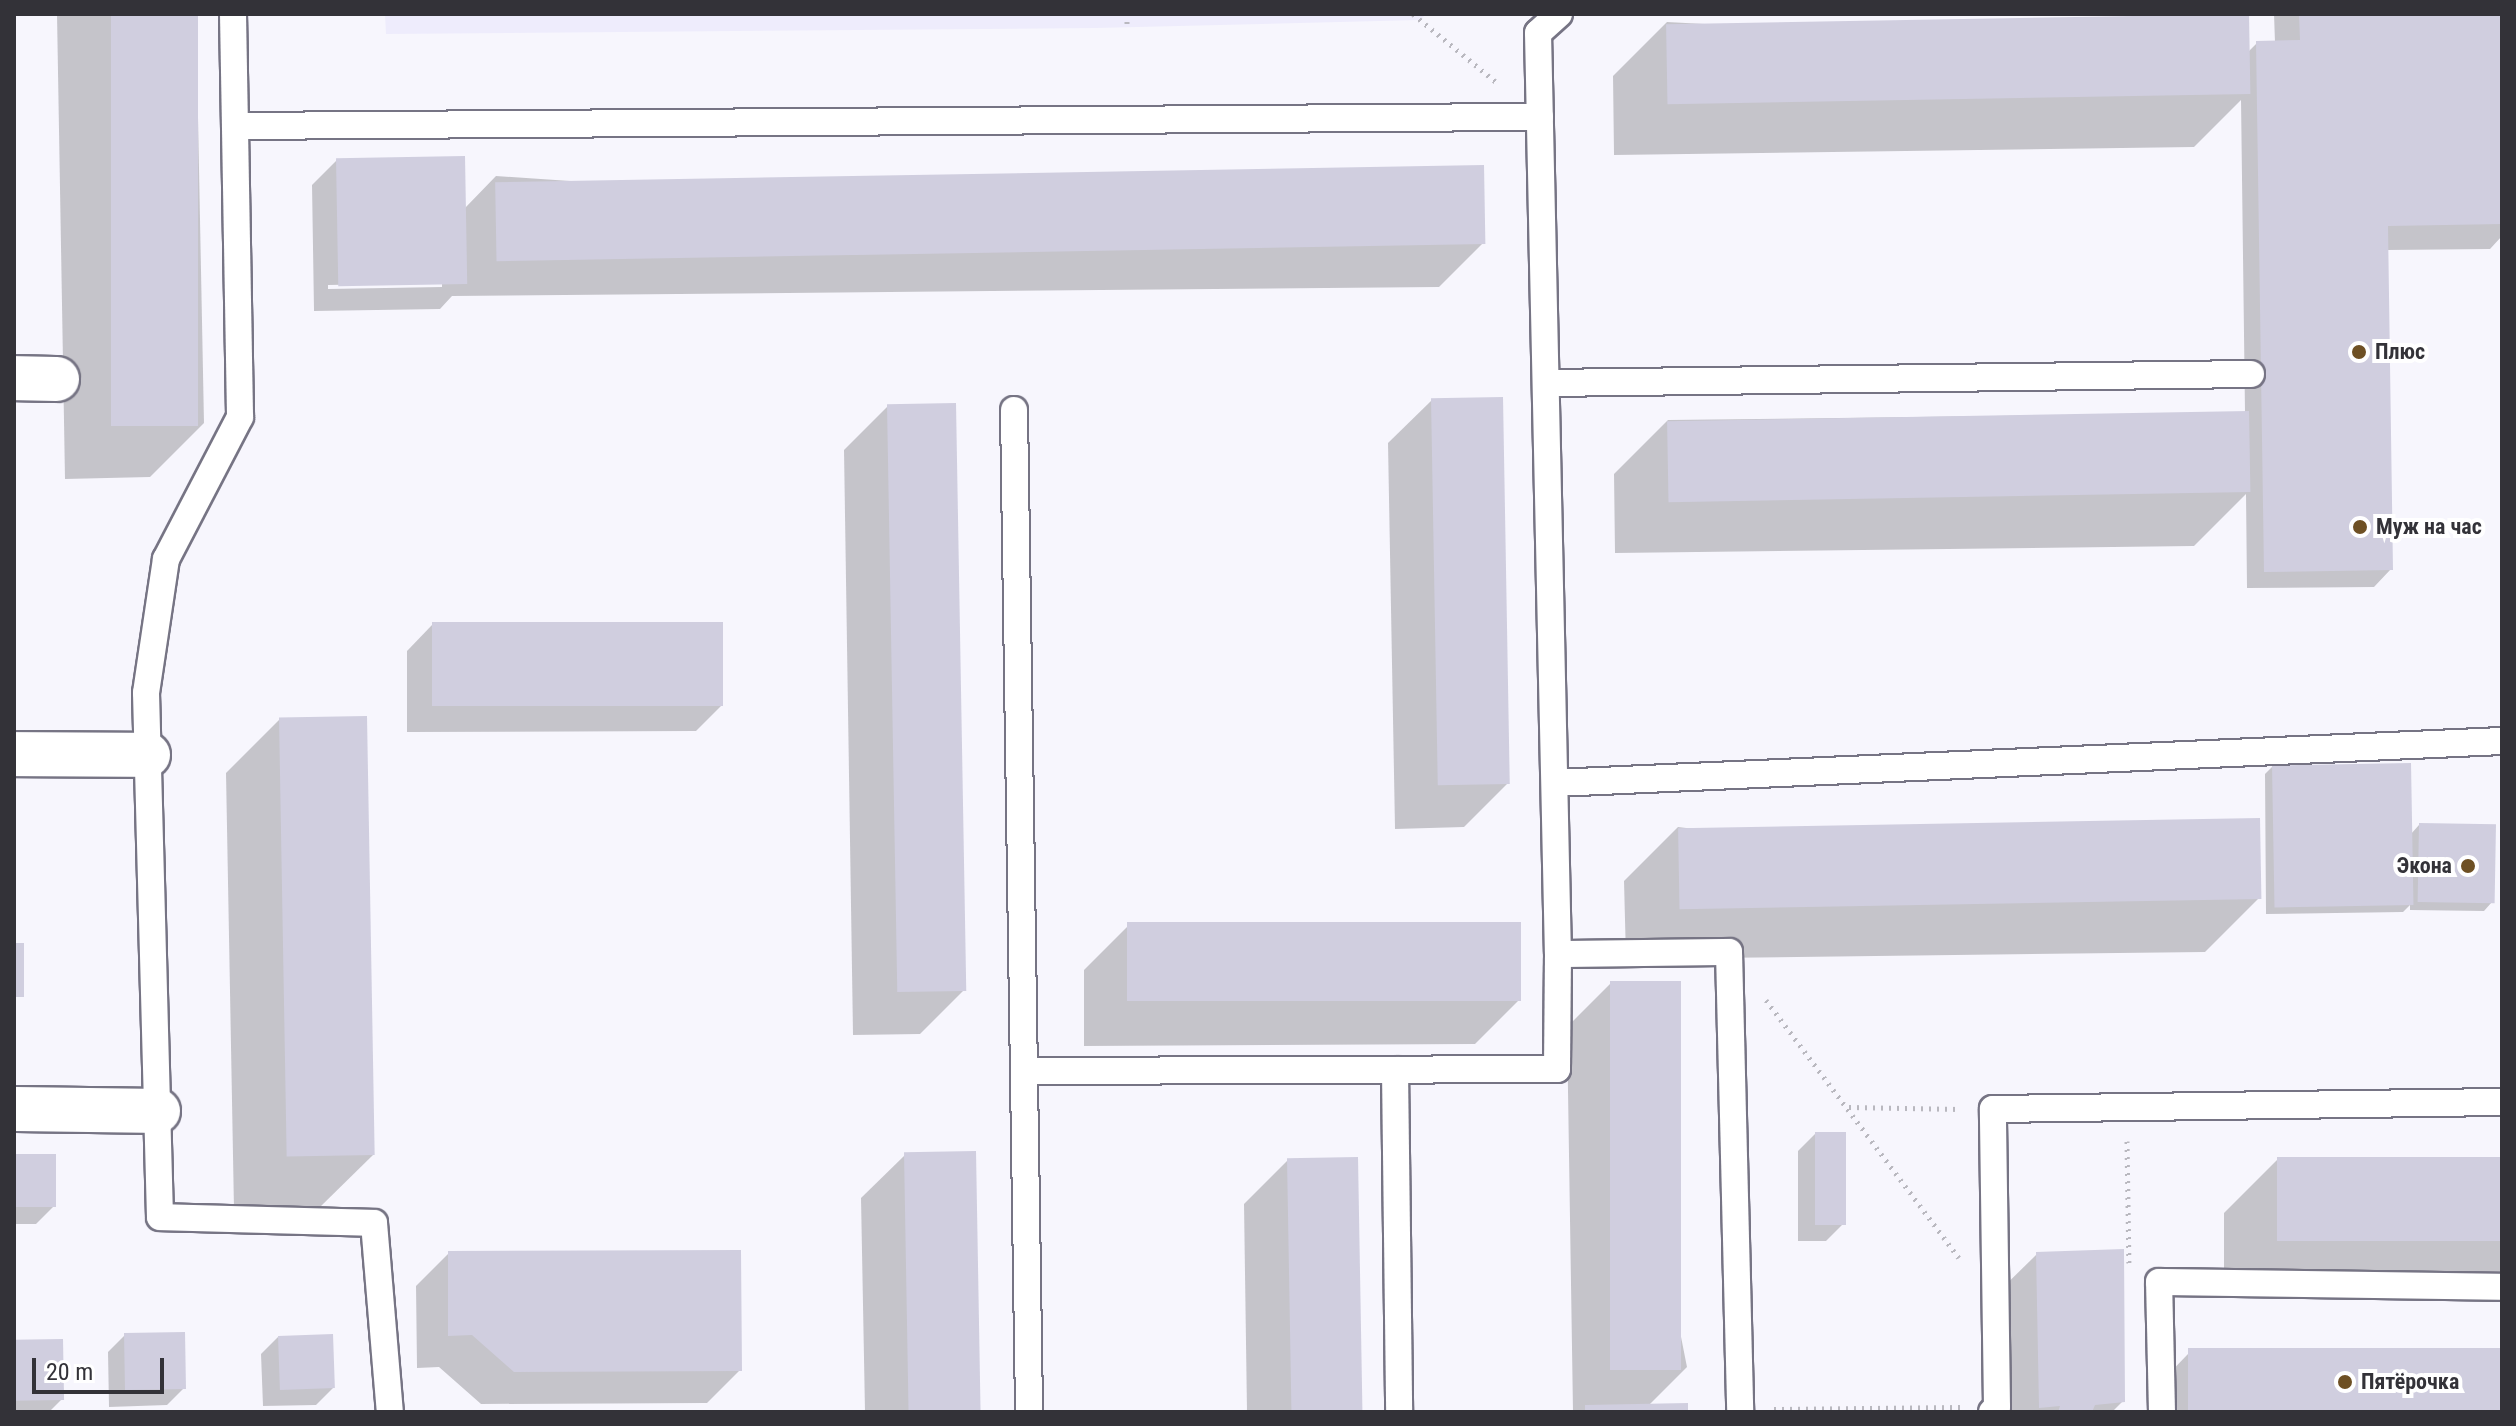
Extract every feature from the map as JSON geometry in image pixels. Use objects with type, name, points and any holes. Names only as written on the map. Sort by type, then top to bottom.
[{"type":"street","points":[[14,378],[57,379]]},
{"type":"street","points":[[14,754],[148,755]]},
{"type":"street","points":[[14,1109],[158,1111]]},
{"type":"lane","points":[[233,14],[240,417],[166,559],[146,693],[160,1217],[374,1223],[390,1412]]},
{"type":"lane","points":[[1024,1071],[1557,1069],[1555,783],[1538,33],[1559,14]]},
{"type":"lane","points":[[235,126],[1540,117]]},
{"type":"lane","points":[[1546,383],[2251,374]]},
{"type":"lane","points":[[1014,410],[1029,1412]]},
{"type":"lane","points":[[1555,783],[2502,741]]},
{"type":"lane","points":[[1558,954],[1729,952],[1740,1411]]},
{"type":"lane","points":[[1395,1070],[1399,1412]]},
{"type":"lane","points":[[2000,1410],[1993,1109],[2502,1102]]},
{"type":"lane","points":[[2162,1412],[2159,1282],[2502,1287]]},
{"type":"path","points":[[1127,14],[1127,27]]},
{"type":"path","points":[[1413,14],[1540,117]]},
{"type":"path","points":[[1729,952],[1849,1107],[1996,1307]]},
{"type":"path","points":[[1849,1107],[1993,1109]]},
{"type":"path","points":[[1740,1411],[2000,1410]]},
{"type":"shaded area","points":[[385,14],[1427,14],[1419,20],[1096,28],[386,34]]},
{"type":"building","points":[[111,14],[198,14],[198,426],[111,426]]},
{"type":"building","points":[[2249,14],[2250,94],[1667,104],[1666,24]]},
{"type":"building","points":[[2299,14],[2502,14],[2502,224],[2388,226],[2393,570],[2264,572],[2256,41],[2300,40]]},
{"type":"building","points":[[465,156],[467,284],[338,286],[336,158]]},
{"type":"building","points":[[1484,165],[1485,244],[497,261],[495,182]]},
{"type":"building","points":[[1503,397],[1510,784],[1438,785],[1431,398]]},
{"type":"building","points":[[956,403],[966,991],[897,992],[887,404]]},
{"type":"building","points":[[2249,411],[2250,492],[1669,502],[1667,421]]},
{"type":"building","points":[[432,622],[723,622],[723,706],[432,706]]},
{"type":"building","points":[[367,716],[375,1155],[287,1156],[279,718]]},
{"type":"building","points":[[2411,763],[2413,905],[2274,907],[2272,765]]},
{"type":"building","points":[[2260,818],[2261,899],[1680,909],[1678,828]]},
{"type":"building","points":[[2419,823],[2496,824],[2495,903],[2418,902]]},
{"type":"building","points":[[1127,922],[1521,922],[1521,1001],[1127,1001]]},
{"type":"building","points":[[14,943],[24,943],[24,997],[14,997]]},
{"type":"building","points":[[1610,981],[1681,981],[1681,1370],[1610,1370]]},
{"type":"building","points":[[1815,1132],[1846,1132],[1846,1225],[1815,1225]]},
{"type":"building","points":[[976,1151],[981,1412],[909,1412],[904,1152]]},
{"type":"building","points":[[14,1154],[56,1154],[56,1207],[14,1207]]},
{"type":"building","points":[[1358,1157],[1362,1412],[1291,1412],[1287,1158]]},
{"type":"building","points":[[2277,1157],[2502,1157],[2502,1241],[2277,1241]]},
{"type":"building","points":[[2124,1249],[2125,1402],[2095,1405],[2092,1412],[2058,1412],[2060,1406],[2039,1408],[2036,1252]]},
{"type":"building","points":[[741,1250],[742,1371],[514,1372],[472,1335],[448,1336],[448,1251]]},
{"type":"building","points":[[185,1332],[186,1389],[125,1390],[124,1333]]},
{"type":"building","points":[[333,1334],[335,1388],[280,1390],[278,1336]]},
{"type":"building","points":[[63,1339],[64,1400],[15,1401],[14,1340]]},
{"type":"building","name":"Пятёрочка","points":[[2188,1348],[2502,1348],[2502,1412],[2188,1412]]},
{"type":"building","points":[[1688,1403],[1688,1412],[1585,1412],[1585,1405]]},
{"type":"place","name":"Плюс","points":[[2359,352]]},
{"type":"place","name":"Муж на час","points":[[2360,527]]},
{"type":"place","name":"Экона","points":[[2468,866]]},
{"type":"place","name":"Пятёрочка","points":[[2345,1382]]}]
